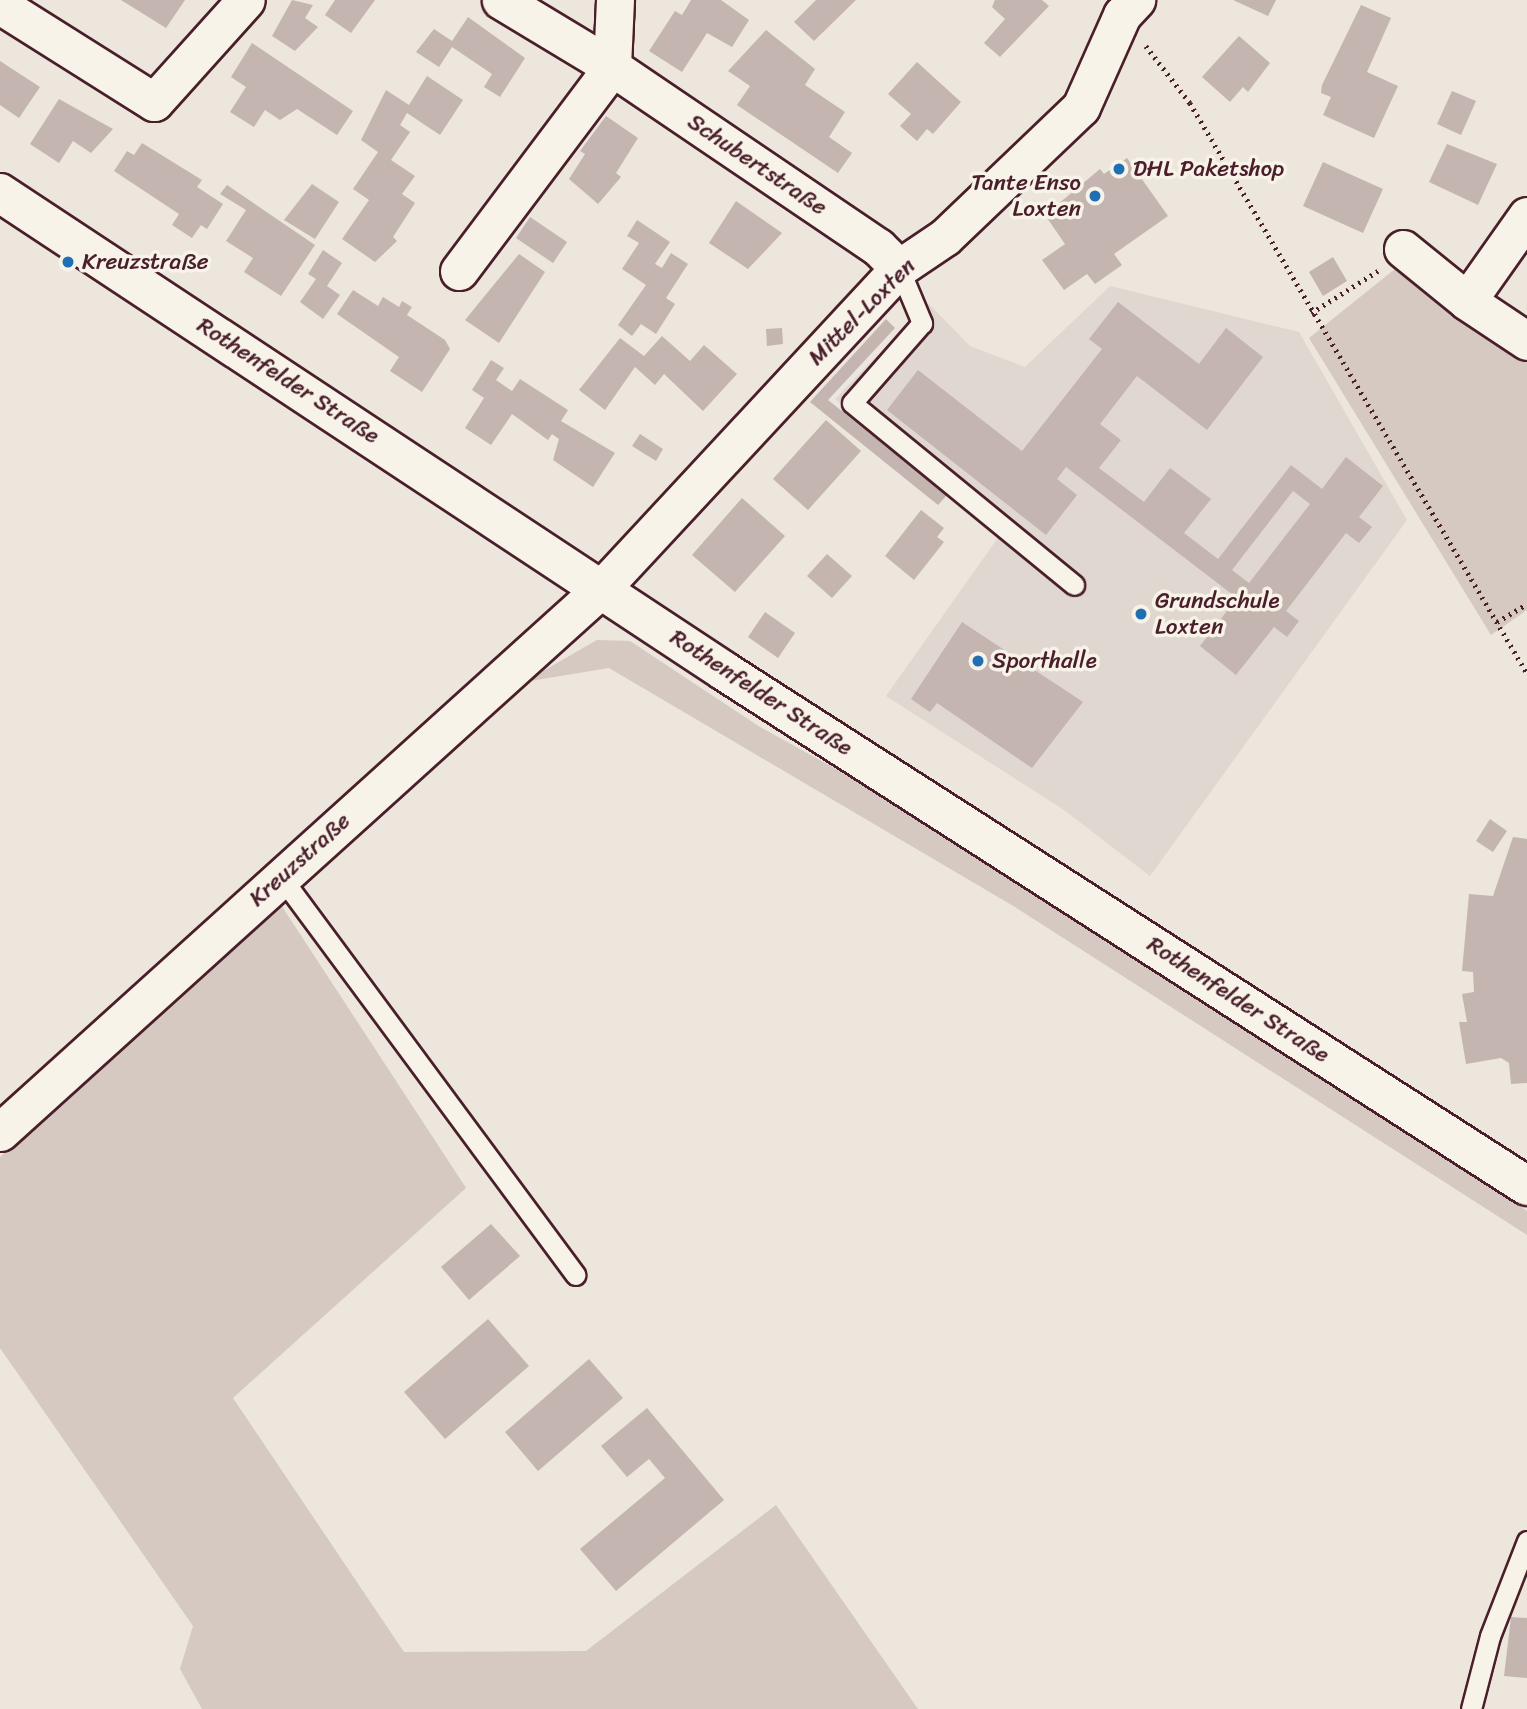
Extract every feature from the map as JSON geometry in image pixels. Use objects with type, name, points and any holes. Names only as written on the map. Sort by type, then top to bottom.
[{"type":"street","points":[[0,5],[154,102],[246,0]]},
{"type":"street","name":"Schubertstraße","points":[[501,0],[612,67],[878,247],[899,268]]},
{"type":"street","points":[[459,271],[612,67],[615,0]]},
{"type":"street","name":"Mittel-Loxten","points":[[601,589],[899,268],[944,237],[1081,107],[1122,5]]},
{"type":"street","name":"Rothenfelder Straße","points":[[0,193],[601,589],[1527,1186]]},
{"type":"street","points":[[1467,301],[1527,216]]},
{"type":"street","points":[[1403,249],[1467,301],[1527,341]]},
{"type":"street","name":"Kreuzstraße","points":[[0,1132],[601,589]]},
{"type":"lane","points":[[899,268],[922,323],[852,403],[1074,585]]},
{"type":"lane","points":[[281,877],[576,1275]]},
{"type":"lane","points":[[1471,1709],[1490,1636],[1527,1541]]},
{"type":"path","points":[[1122,5],[1189,103],[1311,313],[1527,673]]},
{"type":"path","points":[[1311,313],[1363,286],[1403,249]]},
{"type":"path","points":[[1497,622],[1527,604]]},
{"type":"shaded area","points":[[1395,269],[1527,354],[1527,610],[1491,635],[1309,338]]},
{"type":"shaded area","name":"Grundschule Loxten","points":[[1110,286],[1299,332],[1407,520],[1150,876],[1064,810],[886,696],[1002,532],[835,399],[928,303],[970,346],[1025,367]]},
{"type":"shaded area","points":[[597,640],[630,641],[760,727],[921,816],[1527,1211],[1527,1235],[1015,907],[609,668],[524,682]]},
{"type":"shaded area","points":[[281,905],[466,1188],[233,1398],[404,1652],[586,1651],[776,1505],[918,1709],[202,1709],[180,1669],[193,1626],[0,1348],[0,1157]]},
{"type":"building","points":[[121,0],[185,0],[166,28]]},
{"type":"building","points":[[292,0],[313,5],[305,18],[318,27],[295,51],[272,36]]},
{"type":"building","points":[[335,0],[375,0],[351,33],[325,15]]},
{"type":"building","points":[[691,0],[721,0],[749,20],[732,47],[707,33],[682,72],[649,51],[675,11],[682,15]]},
{"type":"building","points":[[816,0],[856,0],[814,41],[794,22]]},
{"type":"building","points":[[995,0],[1042,0],[1049,6],[1000,57],[984,43],[1005,19],[992,7]]},
{"type":"building","points":[[1233,0],[1276,0],[1268,16]]},
{"type":"building","points":[[1361,5],[1391,18],[1367,72],[1398,86],[1374,138],[1323,115],[1331,97],[1321,93],[1322,85]]},
{"type":"building","points":[[468,17],[525,58],[500,97],[484,87],[492,74],[452,47],[439,67],[416,52],[434,29],[452,41]]},
{"type":"building","points":[[766,30],[815,69],[805,85],[845,112],[829,137],[852,153],[838,173],[737,105],[750,86],[728,71]]},
{"type":"building","points":[[1239,36],[1270,63],[1248,92],[1243,87],[1230,102],[1202,77]]},
{"type":"building","points":[[252,43],[353,111],[337,135],[297,109],[280,120],[265,110],[254,127],[230,112],[246,87],[231,77]]},
{"type":"building","points":[[0,61],[40,87],[19,118],[0,105]]},
{"type":"building","points":[[917,62],[961,102],[933,134],[927,129],[917,141],[900,126],[911,114],[888,94]]},
{"type":"building","points":[[427,76],[463,100],[440,135],[407,113],[400,125],[410,132],[391,160],[415,176],[402,194],[415,203],[393,237],[397,241],[375,262],[342,239],[369,200],[353,189],[378,152],[361,140],[386,90],[409,105]]},
{"type":"building","points":[[1452,91],[1476,101],[1461,135],[1437,124]]},
{"type":"building","points":[[59,99],[113,129],[91,153],[73,141],[59,163],[30,144]]},
{"type":"building","points":[[606,116],[638,138],[616,173],[621,177],[598,204],[569,179],[585,154],[580,151]]},
{"type":"building","points":[[142,143],[202,180],[197,187],[223,204],[207,229],[201,225],[192,238],[172,225],[179,214],[114,171],[127,151],[134,155]]},
{"type":"building","points":[[1447,144],[1497,164],[1478,205],[1429,182]]},
{"type":"building","points":[[1127,158],[1168,216],[1114,254],[1122,265],[1095,284],[1087,274],[1064,290],[1042,260],[1065,244],[1045,215],[1100,169],[1104,174]]},
{"type":"building","points":[[1323,162],[1383,189],[1363,233],[1303,206]]},
{"type":"building","points":[[312,184],[339,202],[315,239],[284,220]]},
{"type":"building","points":[[227,185],[315,245],[281,296],[244,272],[253,258],[226,241],[246,210],[220,194]]},
{"type":"building","points":[[736,201],[782,233],[748,269],[709,243]]},
{"type":"building","points":[[530,217],[567,242],[553,263],[516,238]]},
{"type":"building","points":[[637,220],[670,242],[655,264],[662,268],[671,253],[688,264],[666,298],[675,304],[656,334],[641,324],[632,336],[618,325],[646,285],[622,269],[639,243],[627,236]]},
{"type":"building","points":[[323,250],[342,263],[327,286],[340,295],[323,319],[300,302],[316,279],[308,274]]},
{"type":"building","points":[[519,254],[545,272],[499,343],[465,320]]},
{"type":"building","points":[[1333,257],[1347,281],[1323,296],[1309,272]]},
{"type":"building","points":[[353,290],[378,306],[383,297],[399,307],[402,301],[412,307],[407,315],[445,340],[450,349],[422,392],[390,371],[399,357],[337,314]]},
{"type":"building","points":[[1118,302],[1199,364],[1226,328],[1263,357],[1207,430],[1137,376],[1100,424],[1121,440],[1099,468],[1144,502],[1170,468],[1211,499],[1184,533],[1218,559],[1291,465],[1322,489],[1346,457],[1383,486],[1359,517],[1372,527],[1359,543],[1346,533],[1286,611],[1299,621],[1287,637],[1274,627],[1236,675],[1200,646],[1237,598],[1066,467],[1057,479],[1077,495],[1046,535],[887,410],[918,370],[1022,451],[1102,349],[1089,339]],"holes":[[[1293,491],[1310,504],[1249,583],[1232,570]]]},
{"type":"building","points":[[886,319],[895,328],[828,400],[947,495],[938,505],[810,402]]},
{"type":"building","points":[[782,328],[783,344],[767,346],[766,329]]},
{"type":"building","points":[[662,336],[690,361],[704,345],[737,374],[703,411],[664,374],[655,385],[635,367],[605,410],[579,390],[620,338],[644,356]]},
{"type":"building","points":[[491,360],[504,368],[496,380],[512,391],[520,379],[568,410],[561,421],[615,453],[593,487],[553,460],[559,439],[552,434],[548,440],[512,414],[491,445],[465,428],[484,398],[472,390]]},
{"type":"building","points":[[826,420],[861,451],[808,510],[773,479]]},
{"type":"building","points":[[640,434],[663,449],[656,461],[632,446]]},
{"type":"building","points":[[742,498],[785,536],[735,592],[692,555]]},
{"type":"building","points":[[921,510],[944,528],[937,537],[944,542],[914,580],[885,556]]},
{"type":"building","points":[[827,554],[852,576],[832,598],[807,576]]},
{"type":"building","points":[[765,612],[795,633],[778,658],[748,637]]},
{"type":"building","name":"Sporthalle","points":[[962,622],[1083,702],[1032,768],[937,703],[930,712],[911,699]]},
{"type":"building","points":[[1490,819],[1507,831],[1493,852],[1476,841]]},
{"type":"building","points":[[1513,837],[1527,839],[1527,1083],[1511,1084],[1509,1063],[1501,1058],[1466,1064],[1459,1022],[1467,1022],[1462,994],[1474,992],[1473,972],[1462,971],[1469,894],[1493,896]]},
{"type":"building","points":[[491,1224],[520,1256],[469,1300],[441,1267]]},
{"type":"building","points":[[488,1319],[529,1366],[445,1439],[404,1392]]},
{"type":"building","points":[[589,1359],[623,1398],[538,1471],[505,1432]]},
{"type":"building","points":[[647,1408],[724,1500],[616,1591],[580,1549],[665,1478],[649,1459],[627,1477],[601,1446]]},
{"type":"building","points":[[1511,1617],[1527,1618],[1527,1678],[1504,1676]]},
{"type":"place","name":"DHL Paketshop","points":[[1119,169]]},
{"type":"place","name":"Tante Enso Loxten","points":[[1095,196]]},
{"type":"place","name":"Kreuzstraße","points":[[68,262]]},
{"type":"place","name":"Grundschule Loxten","points":[[1141,614]]},
{"type":"place","name":"Sporthalle","points":[[978,661]]}]
